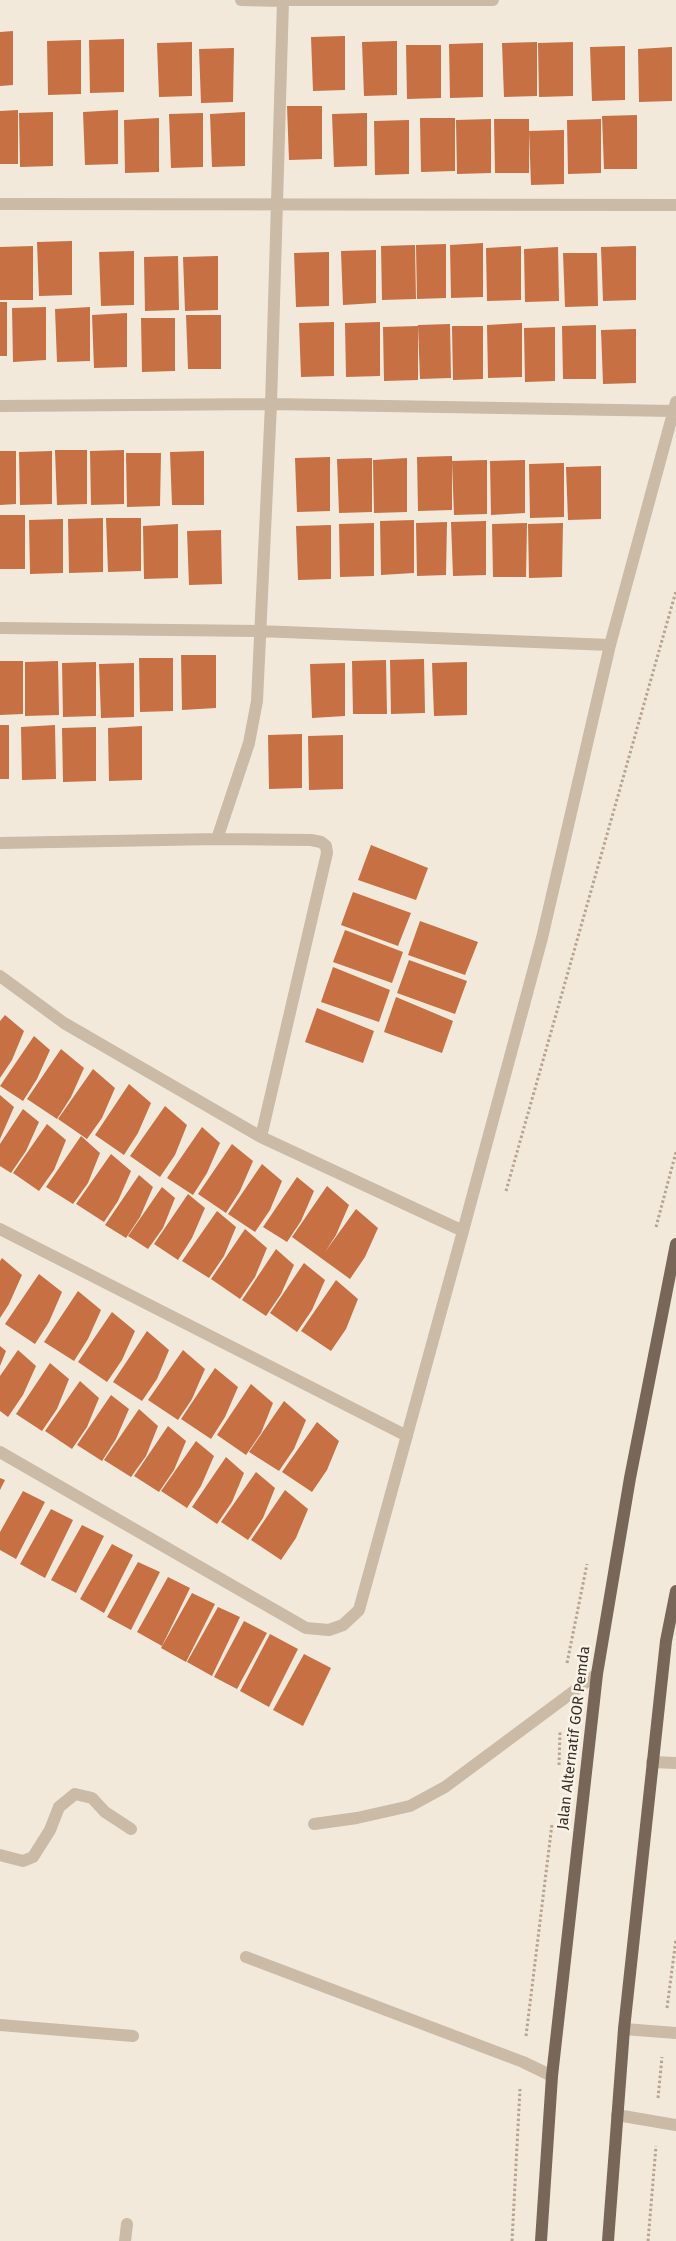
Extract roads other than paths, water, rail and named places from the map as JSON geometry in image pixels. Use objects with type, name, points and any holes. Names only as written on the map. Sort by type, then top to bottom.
[{"type":"main road","name":"Jalan Alternatif GOR Pemda","points":[[541,2241],[552,2076],[597,1674],[630,1478],[676,1244]]},
{"type":"main road","points":[[608,2241],[624,2028],[666,1641],[676,1591]]},
{"type":"street","points":[[241,0],[493,0]]},
{"type":"street","points":[[217,839],[249,743],[257,701],[271,404],[282,0]]},
{"type":"street","points":[[0,204],[676,205]]},
{"type":"street","points":[[0,406],[271,404],[675,407],[610,645],[542,938],[359,1610],[344,1625],[329,1630],[306,1628],[0,1452]]},
{"type":"street","points":[[0,628],[259,631],[610,645]]},
{"type":"street","points":[[0,842],[217,839],[311,840],[322,842],[326,846],[327,853],[261,1137]]},
{"type":"street","points":[[0,976],[64,1023],[261,1137],[463,1231]]},
{"type":"street","points":[[0,1229],[407,1436]]},
{"type":"street","points":[[314,1824],[357,1818],[410,1806],[445,1787],[597,1674]]},
{"type":"street","points":[[652,1762],[676,1764]]},
{"type":"street","points":[[0,1855],[23,1861],[33,1857],[42,1845],[59,1807],[75,1794],[92,1798],[105,1812],[130,1829]]},
{"type":"street","points":[[246,1958],[522,2062],[552,2076]]},
{"type":"street","points":[[0,2025],[133,2036]]},
{"type":"street","points":[[624,2028],[670,2033]]},
{"type":"street","points":[[617,2116],[676,2125]]},
{"type":"street","points":[[125,2241],[127,2224]]}]
